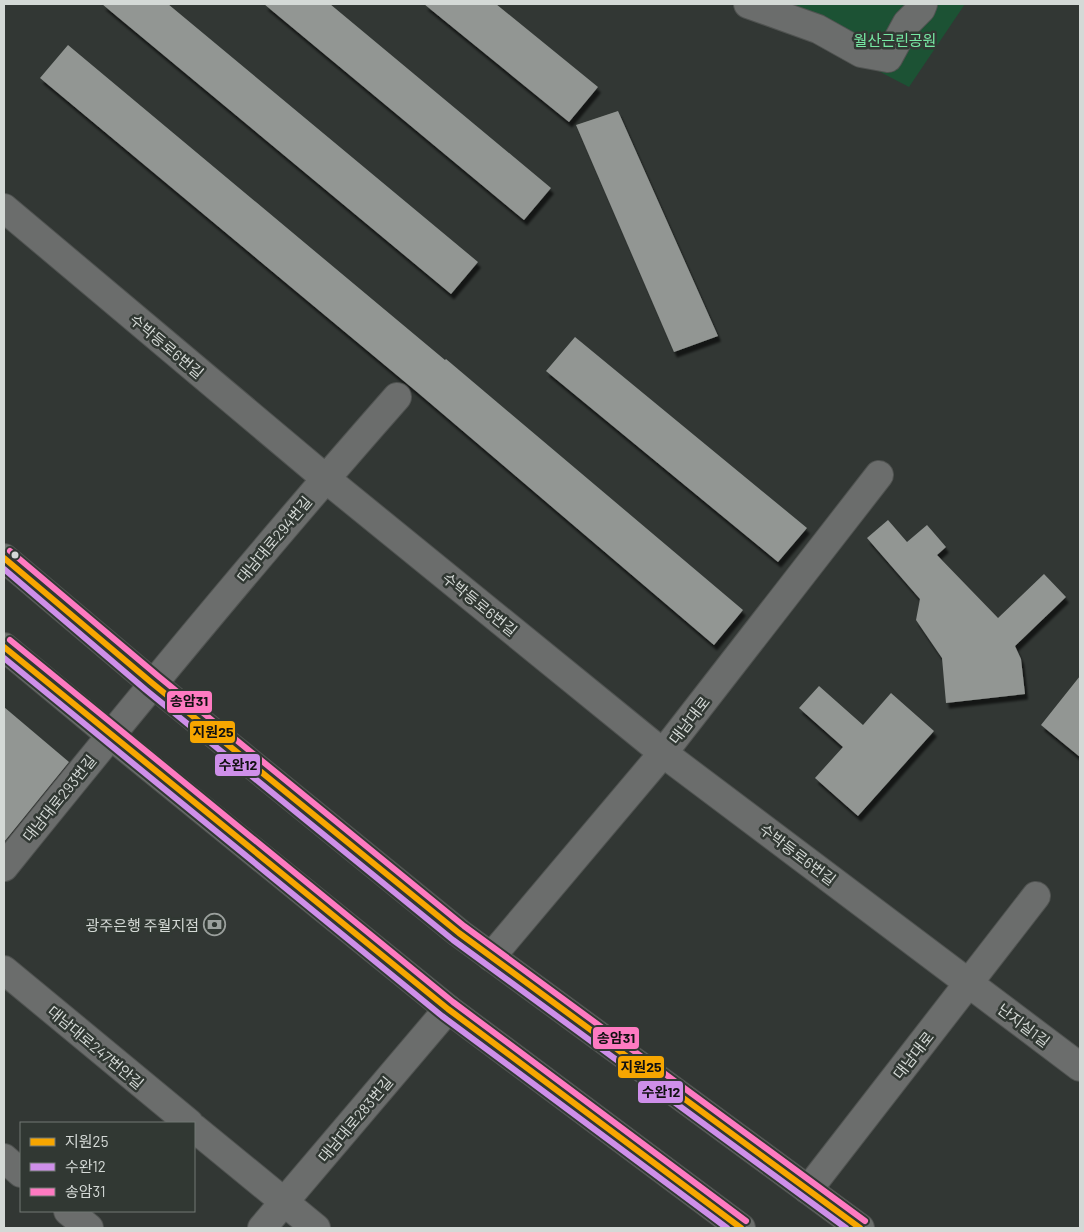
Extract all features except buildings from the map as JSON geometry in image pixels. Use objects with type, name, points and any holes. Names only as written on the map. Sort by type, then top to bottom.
[{"type":"main road","points":[[4,558],[152,683],[491,957],[860,1228]]},
{"type":"main road","points":[[4,647],[110,736],[448,1009],[741,1228]]},
{"type":"street","points":[[748,4],[818,29],[861,53],[888,58],[908,23],[921,9],[923,4]]},
{"type":"street","name":"수박등로6번길","points":[[4,208],[325,478],[663,753],[968,983]]},
{"type":"street","name":"대남대로294번길","points":[[152,683],[325,478],[397,397]]},
{"type":"street","name":"대남대로","points":[[491,957],[663,753],[878,475]]},
{"type":"street","name":"대남대로293번길","points":[[4,867],[152,683]]},
{"type":"street","name":"대남대로","points":[[808,1190],[1036,896]]},
{"type":"street","name":"대남대로247번안길","points":[[4,970],[188,1122]]},
{"type":"street","name":"난지실1길","points":[[968,983],[1080,1067]]},
{"type":"street","name":"대남대로283번길","points":[[262,1228],[448,1009]]},
{"type":"street","points":[[195,1129],[316,1228]]},
{"type":"street","points":[[4,1158],[20,1172]]},
{"type":"street","points":[[69,1212],[89,1228]]},
{"type":"green space","name":"월산근린공원","points":[[750,4],[965,4],[909,87]]},
{"type":"transit line","name":"송암31","points":[[10,551],[158,676],[464,926],[865,1221]]},
{"type":"transit line","name":"지원25","points":[[4,558],[152,683],[459,933],[860,1228]]},
{"type":"transit line","name":"수완12","points":[[4,569],[146,690],[453,940],[846,1228]]},
{"type":"transit line","name":"송암31","points":[[10,640],[453,1002],[746,1221]]},
{"type":"transit line","name":"지원25","points":[[4,647],[448,1009],[741,1228]]},
{"type":"transit line","name":"수완12","points":[[4,658],[442,1016],[727,1228]]},
{"type":"place","name":"광주은행 주월지점","points":[[215,925]]}]
